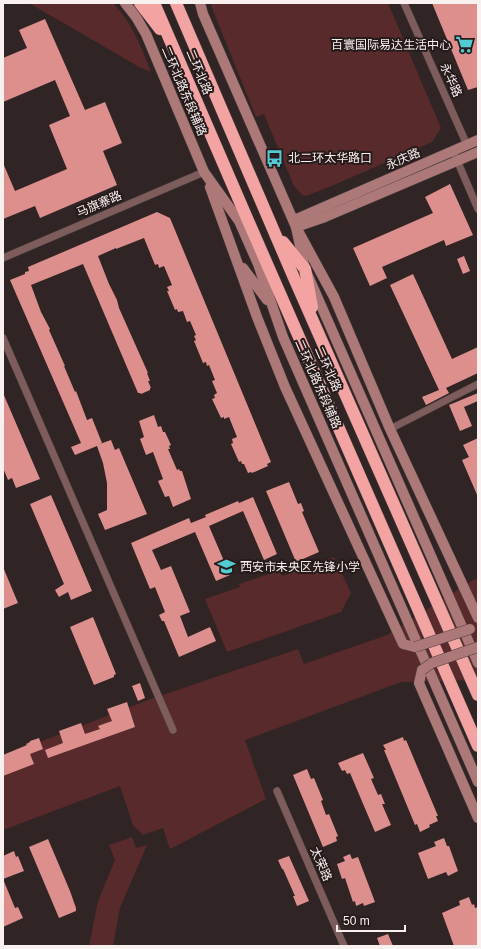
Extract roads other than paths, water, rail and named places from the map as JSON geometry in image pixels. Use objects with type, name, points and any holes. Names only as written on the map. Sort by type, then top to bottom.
[{"type":"highway","points":[[140,3],[173,47]]},
{"type":"highway","name":"二环北路","points":[[154,3],[255,238],[478,746]]},
{"type":"highway","name":"二环北路","points":[[176,3],[317,330],[478,695]]},
{"type":"highway","points":[[184,3],[188,30]]},
{"type":"highway","points":[[239,221],[255,238],[258,264]]},
{"type":"highway","points":[[273,229],[305,269],[317,330]]},
{"type":"main road","name":"二环北路东段辅路","points":[[126,3],[146,34],[204,172],[239,221],[258,264],[283,338],[478,782]]},
{"type":"main road","points":[[200,3],[206,22],[295,224],[334,297],[390,429],[478,618]]},
{"type":"main road","name":"永庆路","points":[[455,156],[467,145],[478,140]]},
{"type":"main road","name":"永庆路","points":[[295,224],[325,217],[455,156],[478,152]]},
{"type":"main road","points":[[204,172],[257,317],[285,387],[404,644],[415,647],[474,626]]},
{"type":"main road","points":[[295,224],[305,269],[478,663]]},
{"type":"main road","points":[[237,260],[272,307]]},
{"type":"main road","points":[[257,317],[258,264]]},
{"type":"main road","points":[[478,647],[432,663],[422,670],[419,684],[478,818]]},
{"type":"street","name":"永华路","points":[[404,3],[467,145]]},
{"type":"street","points":[[455,156],[478,209]]},
{"type":"street","name":"马旗寨路","points":[[3,258],[204,172]]},
{"type":"street","points":[[3,338],[173,730]]},
{"type":"street","points":[[390,429],[478,384]]},
{"type":"street","name":"太荣路","points":[[277,791],[344,946]]},
{"type":"place","name":"百寰国际易达生活中心","points":[[464,45]]},
{"type":"place","name":"北二环太华路口","points":[[275,158]]},
{"type":"place","name":"西安市未央区先锋小学","points":[[227,567]]}]
